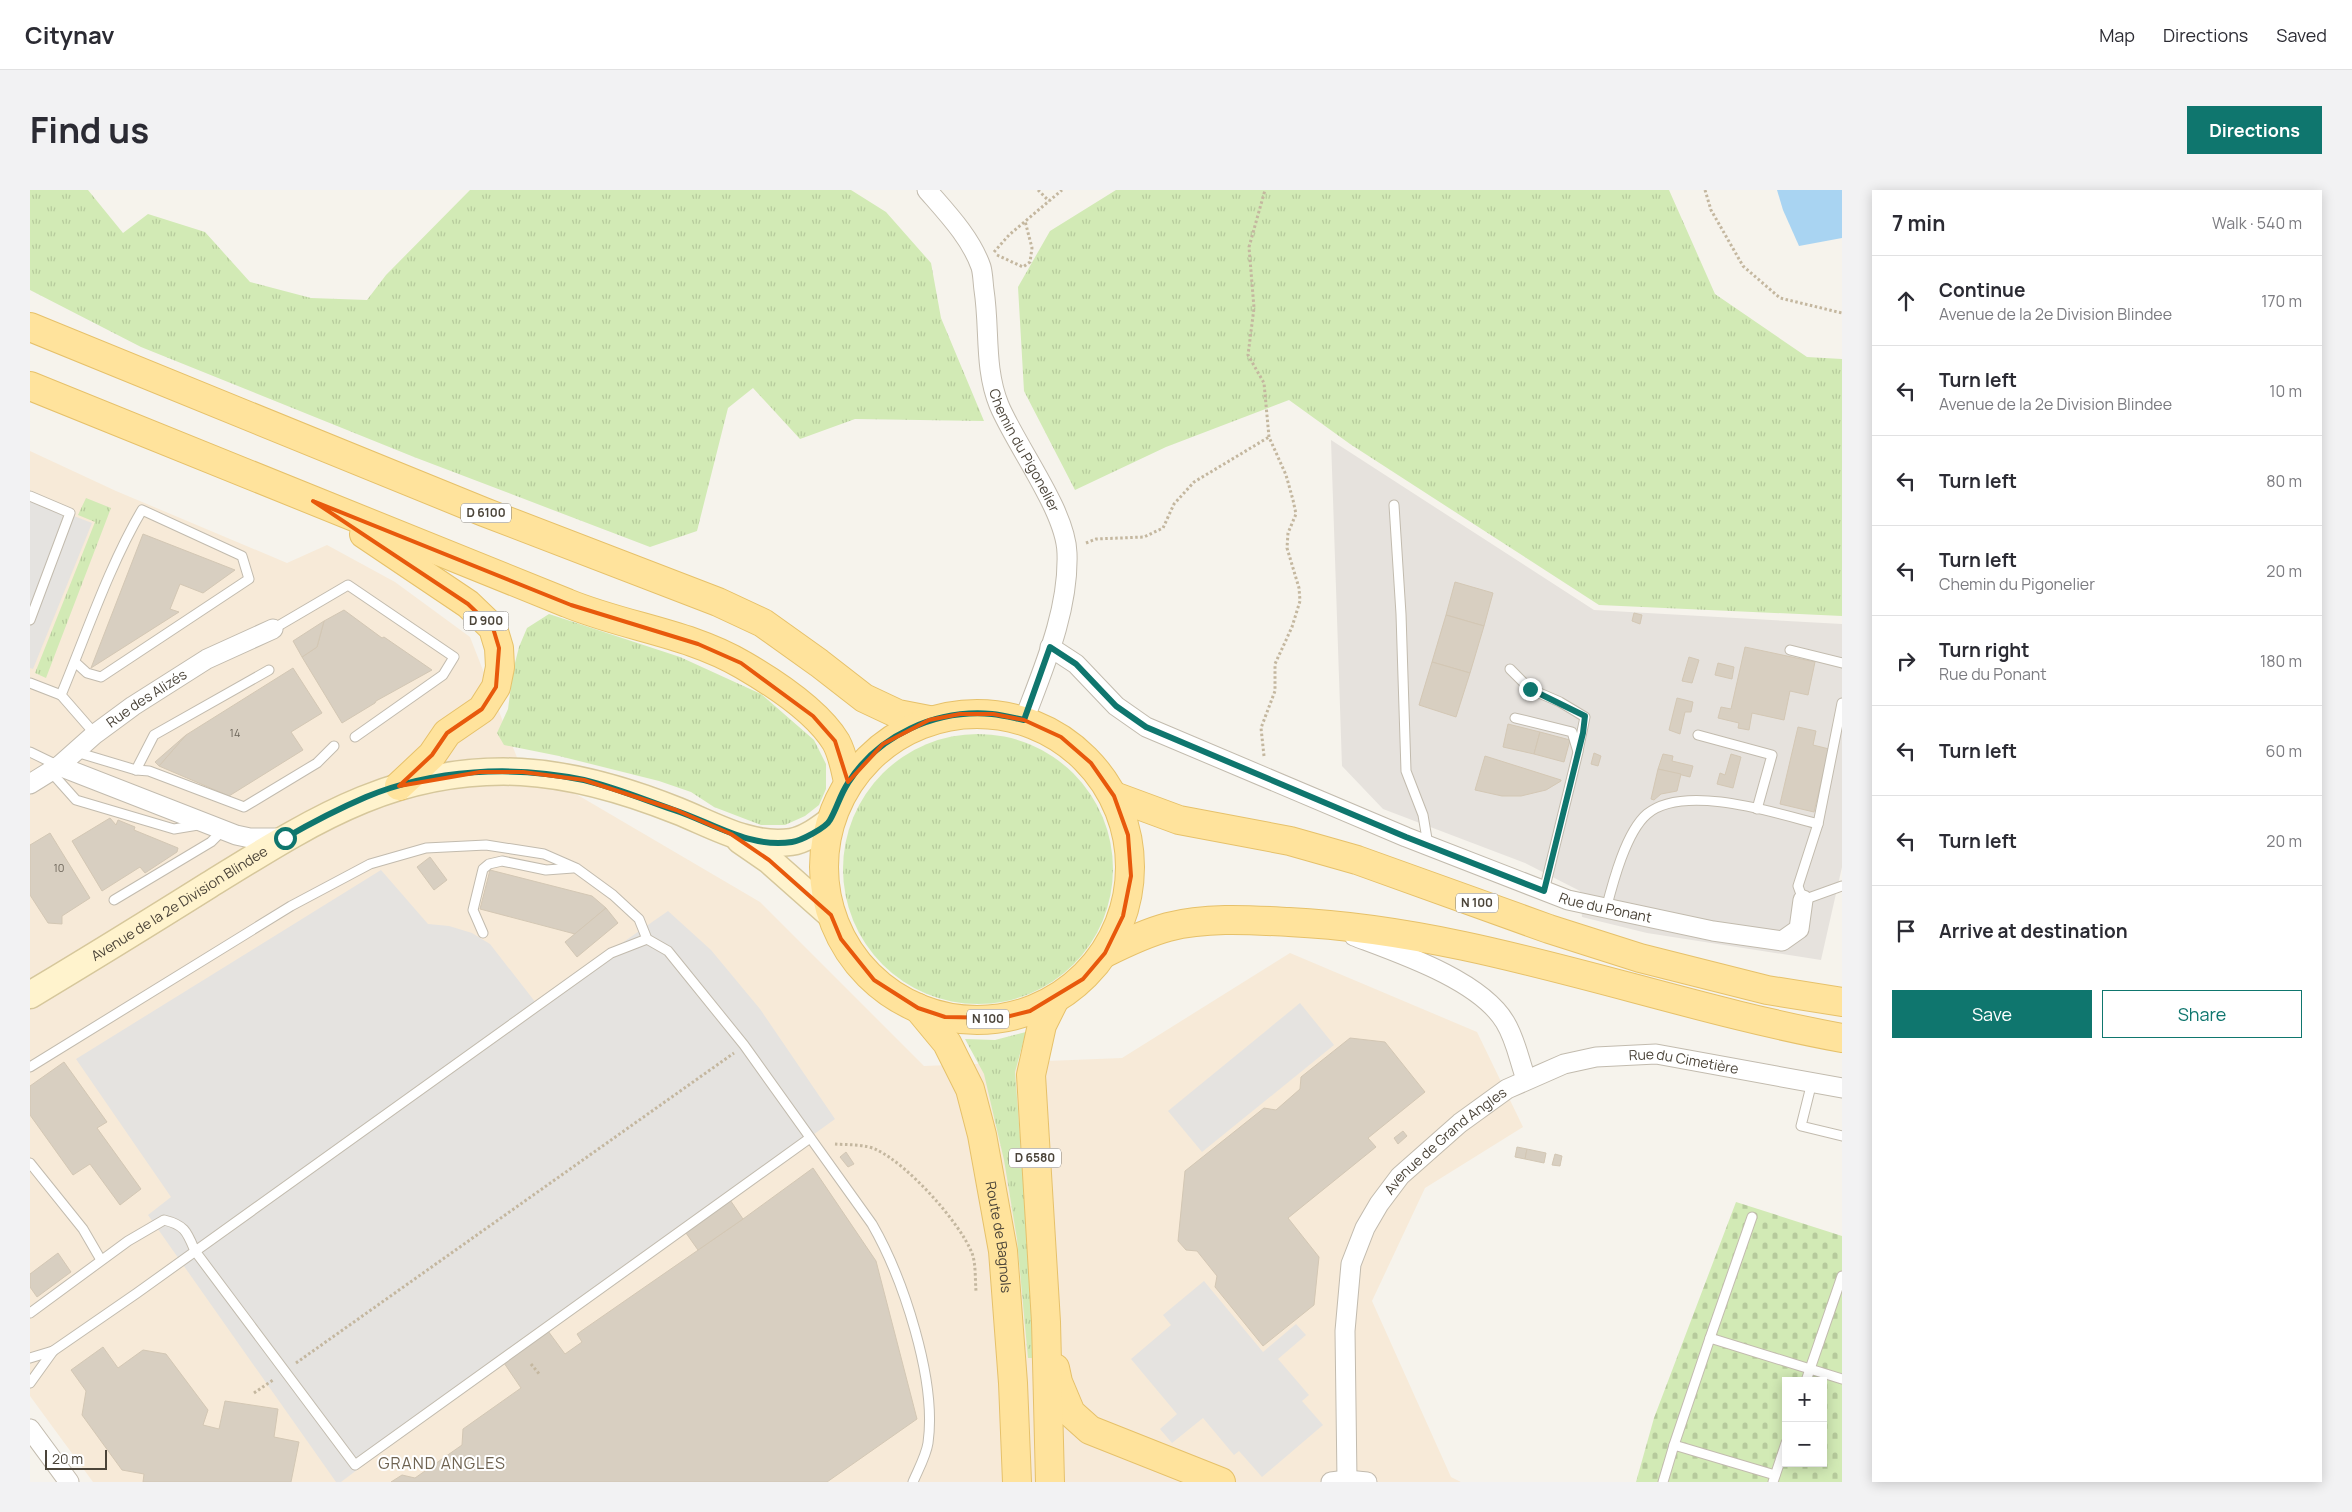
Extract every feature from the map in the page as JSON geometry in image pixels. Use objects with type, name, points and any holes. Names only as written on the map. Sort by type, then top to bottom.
[{"type":"main road","name":"D 6100","points":[[30,328],[484,512],[718,602],[763,623],[864,698],[898,714],[929,720]]},
{"type":"main road","points":[[30,386],[571,605],[698,644],[741,663],[776,685],[813,716],[835,741],[843,758],[848,782]]},
{"type":"main road","name":"D 900","points":[[313,501],[468,604],[493,628],[499,648],[500,667],[496,687],[482,709],[447,733],[432,755],[399,786]]},
{"type":"main road","name":"N 100","points":[[960,714],[993,714],[1024,720],[1061,737],[1091,763],[1114,796],[1128,835],[1131,876],[1123,916],[1105,953],[1083,979],[1055,999],[1030,1011],[1002,1018],[974,1020],[945,1017],[918,1008],[894,996],[874,980],[856,961],[841,939],[831,915],[824,884],[823,853],[829,822],[848,782],[864,762],[883,744],[905,730],[929,720],[960,714]]},
{"type":"main road","name":"Avenue de la 2e Division Blindee","points":[[30,995],[285,838],[331,812],[367,796],[399,786],[444,776],[480,772],[523,772],[584,780],[676,810],[731,834],[769,860],[831,915]]},
{"type":"main road","name":"N 100","points":[[1114,796],[1179,820],[1290,841],[1357,860],[1550,929],[1640,958],[1767,990],[1842,1002]]},
{"type":"main road","name":"Avenue de la 2e Division Blindee","points":[[731,834],[778,843],[793,842],[829,822]]},
{"type":"main road","name":"N 100","points":[[1105,953],[1169,927],[1215,920],[1323,924],[1413,936],[1499,953],[1776,1025],[1842,1038]]},
{"type":"main road","name":"D 6580","points":[[1050,1482],[1046,1322],[1031,1074],[1042,1025],[1055,999]]},
{"type":"main road","name":"Route de Bagnols","points":[[918,1008],[947,1044],[970,1089],[982,1135],[1003,1252],[1013,1382],[1017,1482]]},
{"type":"main road","points":[[1046,1322],[1058,1382],[1071,1413],[1090,1430],[1221,1482]]},
{"type":"street","name":"Chemin du Pigonelier","points":[[927,190],[961,231],[981,268],[988,313],[989,372],[1000,405],[1056,515],[1067,550],[1066,584],[1058,624],[1024,720]]},
{"type":"street","name":"Rue des Alizés","points":[[30,784],[55,769],[94,734],[133,706],[208,659],[273,629]]},
{"type":"street","name":"Rue du Ponant","points":[[1050,647],[1076,664],[1116,706],[1146,727],[1428,846],[1568,900],[1713,931],[1782,941],[1799,929],[1803,900]]},
{"type":"street","points":[[55,769],[250,838],[285,838]]},
{"type":"street","points":[[1323,924],[1411,958],[1454,979],[1486,999],[1505,1021],[1514,1040],[1526,1079]]},
{"type":"street","name":"Rue du Cimetière","points":[[1526,1079],[1564,1064],[1596,1057],[1656,1054],[1842,1088]]},
{"type":"street","name":"Avenue de Grand Angles","points":[[1339,1481],[1345,1322],[1351,1264],[1365,1228],[1379,1204],[1400,1176],[1438,1142],[1488,1102],[1526,1079]]},
{"type":"street","points":[[30,1430],[69,1482]]},
{"type":"street","points":[[1339,1481],[1366,1482]]},
{"type":"lane","points":[[30,496],[70,513],[30,620]]},
{"type":"lane","points":[[1394,505],[1401,614],[1406,772],[1423,815],[1428,846]]},
{"type":"lane","points":[[61,696],[75,662],[130,532],[142,510],[242,556],[249,579],[101,677],[86,673],[75,662]]},
{"type":"lane","points":[[273,629],[348,585],[454,657],[444,675],[355,737]]},
{"type":"lane","points":[[1790,650],[1842,663]]},
{"type":"lane","points":[[1510,669],[1530,689],[1585,716],[1544,891]]},
{"type":"lane","points":[[136,770],[154,735],[269,670]]},
{"type":"lane","points":[[30,683],[61,696],[94,734]]},
{"type":"lane","points":[[1842,703],[1818,824],[1798,886],[1803,900],[1842,886]]},
{"type":"lane","points":[[1516,718],[1572,732],[1578,752]]},
{"type":"lane","points":[[1698,735],[1772,755],[1757,809]]},
{"type":"lane","points":[[75,752],[136,770],[149,771],[244,807],[317,763],[334,746]]},
{"type":"lane","points":[[30,752],[55,769]]},
{"type":"lane","points":[[1606,909],[1632,832],[1647,814],[1673,802],[1708,800],[1757,809],[1818,824]]},
{"type":"lane","points":[[114,900],[211,842],[215,827]]},
{"type":"lane","points":[[30,1067],[254,928],[370,864],[426,848],[486,845],[544,854],[576,868],[613,894],[639,919],[647,939],[668,951],[744,1045],[872,1224],[887,1251],[910,1313],[927,1392],[929,1415],[928,1444],[913,1482]]},
{"type":"lane","points":[[484,933],[473,910],[483,869],[489,864],[502,861],[546,870],[576,868]]},
{"type":"lane","points":[[30,1358],[52,1351],[611,953],[647,939]]},
{"type":"lane","points":[[1812,1082],[1801,1126],[1842,1136]]},
{"type":"lane","points":[[30,1313],[101,1260],[164,1220],[178,1223],[186,1231],[195,1251],[286,1370],[355,1465],[810,1138]]},
{"type":"lane","points":[[30,1163],[83,1229],[101,1260]]},
{"type":"lane","points":[[1663,1482],[1752,1217]]},
{"type":"lane","points":[[1807,1377],[1842,1276]]},
{"type":"lane","points":[[1710,1338],[1842,1379]]},
{"type":"lane","points":[[30,1383],[52,1351]]},
{"type":"lane","points":[[1674,1445],[1774,1479],[1782,1456]]},
{"type":"path","points":[[1038,190],[1049,201]]},
{"type":"path","points":[[1025,221],[1032,248],[1030,262],[1023,267],[993,253],[1009,234],[1062,190]]},
{"type":"path","points":[[1260,776],[1264,768],[1261,728],[1275,691],[1275,664],[1292,627],[1300,601],[1299,588],[1287,548],[1288,533],[1296,514],[1294,500],[1286,475],[1269,437],[1264,383],[1248,355],[1254,308],[1249,248],[1265,190]]},
{"type":"path","points":[[1705,190],[1711,210],[1743,266],[1780,298],[1842,313]]},
{"type":"path","points":[[1067,550],[1096,540],[1144,537],[1163,528],[1174,504],[1194,482],[1269,437]]},
{"type":"path","points":[[254,1393],[744,1045]]},
{"type":"path","points":[[835,1144],[875,1148],[896,1161],[919,1183],[959,1230],[972,1254],[976,1291]]},
{"type":"path","points":[[531,1364],[540,1375]]},
{"type":"highlighted area","points":[[313,501],[571,605],[698,644],[741,663],[813,716],[835,741],[848,782],[883,744],[929,720],[960,714],[993,714],[1024,720],[1061,737],[1091,763],[1114,796],[1128,835],[1131,876],[1123,916],[1105,953],[1083,979],[1030,1011],[1002,1018],[945,1017],[918,1008],[874,980],[841,939],[831,915],[769,860],[731,834],[676,810],[584,780],[523,772],[480,772],[399,786],[432,755],[447,733],[482,709],[496,687],[499,648],[493,628],[468,604]]},
{"type":"shaded area","points":[[1331,440],[1594,610],[1842,624],[1842,867],[1821,960],[1647,933],[1582,917],[1580,891],[1525,863],[1383,809],[1342,766]]},
{"type":"shaded area","points":[[30,451],[116,491],[287,563],[327,545],[395,582],[470,637],[518,760],[760,902],[924,1066],[1122,1058],[1290,953],[1477,1032],[1523,1127],[1425,1188],[1372,1301],[1451,1477],[1461,1482],[93,1482],[30,1396]]},
{"type":"shaded area","points":[[30,499],[92,523],[33,669],[30,668]]},
{"type":"shaded area","points":[[381,870],[428,924],[449,926],[472,933],[490,944],[536,1003],[668,911],[711,950],[760,1009],[835,1119],[539,1333],[341,1482],[336,1482],[148,1215],[171,1197],[76,1059]]},
{"type":"shaded area","points":[[1300,1003],[1334,1045],[1202,1152],[1168,1111]]},
{"type":"shaded area","points":[[1204,1281],[1263,1352],[1296,1324],[1306,1335],[1278,1359],[1309,1395],[1302,1401],[1323,1425],[1262,1477],[1239,1451],[1234,1455],[1203,1418],[1172,1443],[1160,1429],[1177,1414],[1131,1359],[1171,1325],[1163,1315]]},
{"type":"green space","points":[[30,190],[88,190],[123,233],[148,214],[205,232],[250,282],[311,298],[367,300],[386,275],[470,190],[851,190],[886,212],[931,263],[941,318],[984,421],[855,419],[800,439],[753,388],[728,408],[697,531],[650,547],[414,457],[141,347],[30,290]]},
{"type":"green space","points":[[1116,190],[1669,190],[1715,294],[1807,357],[1842,359],[1842,616],[1599,605],[1350,444],[1289,400],[1166,447],[1075,490],[1024,391],[1018,287],[1050,231]]},
{"type":"green space","points":[[86,498],[111,508],[46,678],[35,673],[95,522],[78,515]]},
{"type":"green space","points":[[549,614],[680,657],[761,694],[814,740],[826,764],[826,789],[819,805],[805,816],[785,825],[761,825],[714,807],[691,792],[659,781],[559,756],[504,745],[497,733],[508,709],[513,671],[519,647],[527,628]]},
{"type":"green space","points":[[978,734],[1004,737],[1030,744],[1053,757],[1074,773],[1090,794],[1103,817],[1110,843],[1113,869],[1110,895],[1103,921],[1090,944],[1074,965],[1053,981],[1030,994],[1004,1001],[978,1004],[952,1001],[926,994],[903,981],[882,965],[866,944],[853,921],[846,895],[843,869],[846,843],[853,817],[866,794],[882,773],[903,757],[926,744],[952,737]]},
{"type":"green space","points":[[1026,1032],[1015,1072],[1037,1358],[1028,1358],[1017,1239],[1004,1160],[984,1074],[965,1039],[995,1040]]},
{"type":"green space","points":[[1736,1202],[1842,1236],[1842,1482],[1636,1482],[1654,1418]]},
{"type":"water","points":[[1777,190],[1842,190],[1842,238],[1799,246],[1783,210]]},
{"type":"building","points":[[143,534],[235,570],[203,593],[180,584],[170,609],[179,612],[91,668]]},
{"type":"building","points":[[1455,582],[1493,593],[1484,626],[1446,615]]},
{"type":"building","points":[[344,610],[382,638],[384,637],[432,670],[376,701],[342,723],[302,657],[317,647],[324,621]]},
{"type":"building","points":[[1634,613],[1642,615],[1640,624],[1632,621]]},
{"type":"building","points":[[1446,615],[1484,626],[1470,673],[1432,662]]},
{"type":"building","points":[[324,621],[317,647],[302,657],[293,641]]},
{"type":"building","points":[[1745,647],[1815,662],[1808,695],[1790,691],[1784,720],[1752,713],[1749,730],[1738,728],[1739,723],[1718,718],[1721,707],[1731,709]]},
{"type":"building","points":[[1689,657],[1699,660],[1692,683],[1682,681]]},
{"type":"building","points":[[1432,662],[1470,673],[1456,717],[1419,705]]},
{"type":"building","points":[[1718,663],[1734,667],[1732,679],[1715,675]]},
{"type":"building","points":[[293,668],[322,713],[291,732],[303,750],[229,796],[159,766],[186,735]]},
{"type":"building","points":[[1677,698],[1693,702],[1691,712],[1685,712],[1680,734],[1669,730]]},
{"type":"building","points":[[1508,724],[1540,732],[1534,754],[1503,747]]},
{"type":"building","points":[[1798,727],[1816,731],[1813,745],[1829,749],[1814,812],[1780,804]]},
{"type":"building","points":[[1540,732],[1570,740],[1564,762],[1534,754]]},
{"type":"building","points":[[186,735],[159,766],[155,762]]},
{"type":"building","points":[[1594,753],[1601,756],[1598,766],[1591,764]]},
{"type":"building","points":[[1663,754],[1673,756],[1672,761],[1693,766],[1690,777],[1658,769]]},
{"type":"building","points":[[1731,754],[1741,757],[1733,788],[1717,784],[1720,773],[1725,775]]},
{"type":"building","points":[[1485,756],[1561,781],[1546,790],[1521,796],[1502,796],[1475,790]]},
{"type":"building","points":[[1658,769],[1681,774],[1677,791],[1661,794],[1654,800],[1651,799]]},
{"type":"building","points":[[110,818],[116,825],[118,820],[135,827],[134,830],[178,848],[177,852],[145,873],[140,867],[102,891],[72,841]]},
{"type":"building","points":[[50,833],[90,898],[62,916],[62,924],[48,923],[30,895],[30,845]]},
{"type":"building","points":[[430,857],[447,880],[434,890],[417,867]]},
{"type":"building","points":[[490,870],[592,896],[606,908],[575,934],[480,909]]},
{"type":"building","points":[[606,908],[618,923],[577,957],[565,942]]},
{"type":"building","points":[[1350,1038],[1385,1042],[1425,1092],[1368,1138],[1376,1147],[1288,1218],[1319,1257],[1314,1305],[1263,1346],[1215,1287],[1217,1276],[1197,1251],[1186,1250],[1178,1241],[1185,1171],[1264,1108],[1276,1110],[1300,1089],[1301,1077]]},
{"type":"building","points":[[64,1062],[107,1122],[97,1128],[141,1189],[120,1205],[90,1164],[73,1175],[30,1115],[30,1086]]},
{"type":"building","points":[[1403,1131],[1407,1136],[1398,1144],[1394,1138]]},
{"type":"building","points":[[1517,1147],[1527,1149],[1525,1159],[1515,1157]]},
{"type":"building","points":[[1527,1149],[1546,1153],[1544,1163],[1525,1159]]},
{"type":"building","points":[[846,1152],[854,1164],[848,1167],[840,1157]]},
{"type":"building","points":[[1555,1154],[1562,1156],[1560,1166],[1552,1165]]},
{"type":"building","points":[[813,1168],[876,1261],[917,1419],[827,1482],[391,1482],[402,1475],[415,1478],[462,1445],[463,1429],[521,1388],[504,1363],[548,1331],[565,1354],[582,1342],[577,1334]]},
{"type":"building","points":[[726,1194],[743,1219],[698,1250],[681,1226]]},
{"type":"building","points":[[58,1253],[71,1272],[37,1297],[30,1287],[30,1274]]},
{"type":"building","points":[[103,1347],[118,1368],[143,1350],[166,1354],[208,1410],[203,1425],[219,1429],[225,1401],[278,1409],[274,1437],[299,1442],[291,1482],[143,1482],[144,1474],[122,1470],[82,1415],[86,1391],[71,1370]]},
{"type":"district","name":"GRAND ANGLES","points":[[442,1463]]},
{"type":"route","points":[[285,838],[331,812],[367,796],[399,786],[444,776],[480,772],[523,772],[584,780],[676,810],[731,834],[778,843],[793,842],[806,837],[829,822],[837,801],[848,782],[864,762],[883,744],[905,730],[929,720],[960,714],[993,714],[1024,720],[1050,647],[1076,664],[1116,706],[1146,727],[1406,837],[1544,891],[1583,733],[1585,716],[1560,702],[1530,689]]}]
